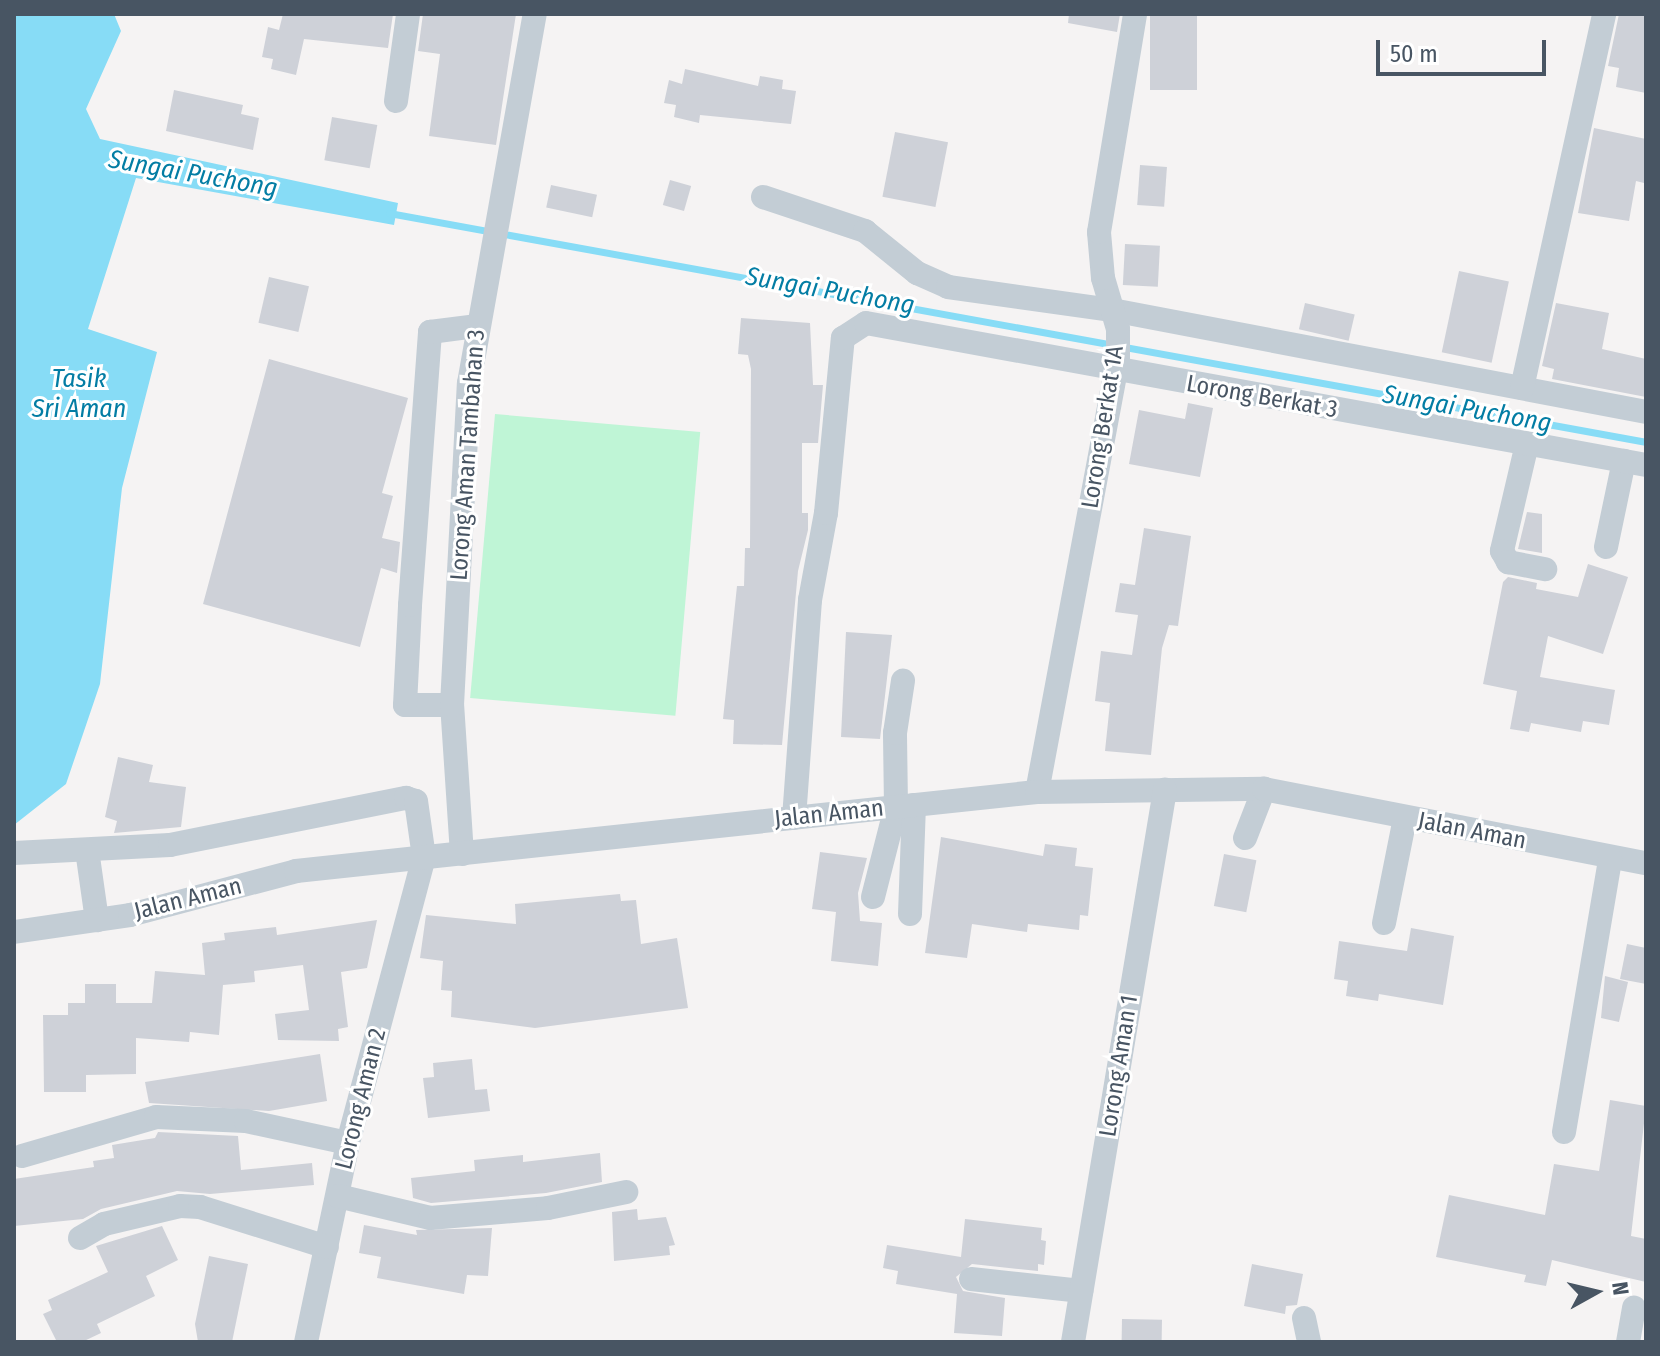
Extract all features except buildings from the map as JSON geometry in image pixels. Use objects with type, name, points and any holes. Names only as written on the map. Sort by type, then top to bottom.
[{"type":"street","points":[[396,101],[408,14]]},
{"type":"street","name":"Lorong Aman Tambahan 3","points":[[462,854],[452,705],[469,383],[476,326],[535,14]]},
{"type":"street","name":"Lorong Berkat 1A","points":[[1037,792],[1116,365],[1115,319],[1099,232],[1135,14]]},
{"type":"street","points":[[1522,388],[1604,14]]},
{"type":"street","points":[[763,197],[865,231],[917,273],[948,287],[1646,412]]},
{"type":"street","name":"Lorong Berkat 3","points":[[794,818],[810,600],[826,513],[843,338],[866,323],[1116,365],[1635,463]]},
{"type":"street","points":[[452,705],[405,705],[410,605],[430,332],[476,326]]},
{"type":"street","points":[[1527,444],[1503,557],[1545,569]]},
{"type":"street","points":[[1606,547],[1635,463]]},
{"type":"street","points":[[903,681],[895,733],[905,806],[910,914]]},
{"type":"street","points":[[1245,838],[1264,789]]},
{"type":"street","name":"Jalan Aman","points":[[14,932],[97,920],[296,871],[1037,792],[1264,789],[1610,859],[1646,863]]},
{"type":"street","name":"Lorong Aman 1","points":[[1073,1342],[1165,790]]},
{"type":"street","points":[[14,853],[170,845],[406,798],[416,801],[420,813],[424,857]]},
{"type":"street","points":[[873,897],[905,806]]},
{"type":"street","points":[[1384,923],[1405,818]]},
{"type":"street","points":[[87,850],[97,920]]},
{"type":"street","name":"Lorong Aman 2","points":[[306,1342],[348,1143],[424,857]]},
{"type":"street","points":[[1564,1132],[1610,859]]},
{"type":"street","points":[[22,1156],[156,1117],[246,1121],[348,1143]]},
{"type":"street","points":[[338,1196],[430,1218],[548,1208],[626,1192]]},
{"type":"street","points":[[80,1238],[104,1224],[180,1206],[200,1207],[327,1247]]},
{"type":"street","points":[[971,1279],[1081,1291]]},
{"type":"street","points":[[1628,1342],[1634,1308]]},
{"type":"green space","points":[[495,414],[700,432],[675,716],[470,698]]},
{"type":"water","name":"Tasik Sri Aman","points":[[14,14],[114,14],[121,31],[86,109],[100,139],[398,203],[394,225],[136,178],[88,329],[157,352],[122,488],[100,684],[66,784],[14,825]]},
{"type":"waterway","name":"Sungai Puchong","points":[[389,213],[1646,442]]}]
